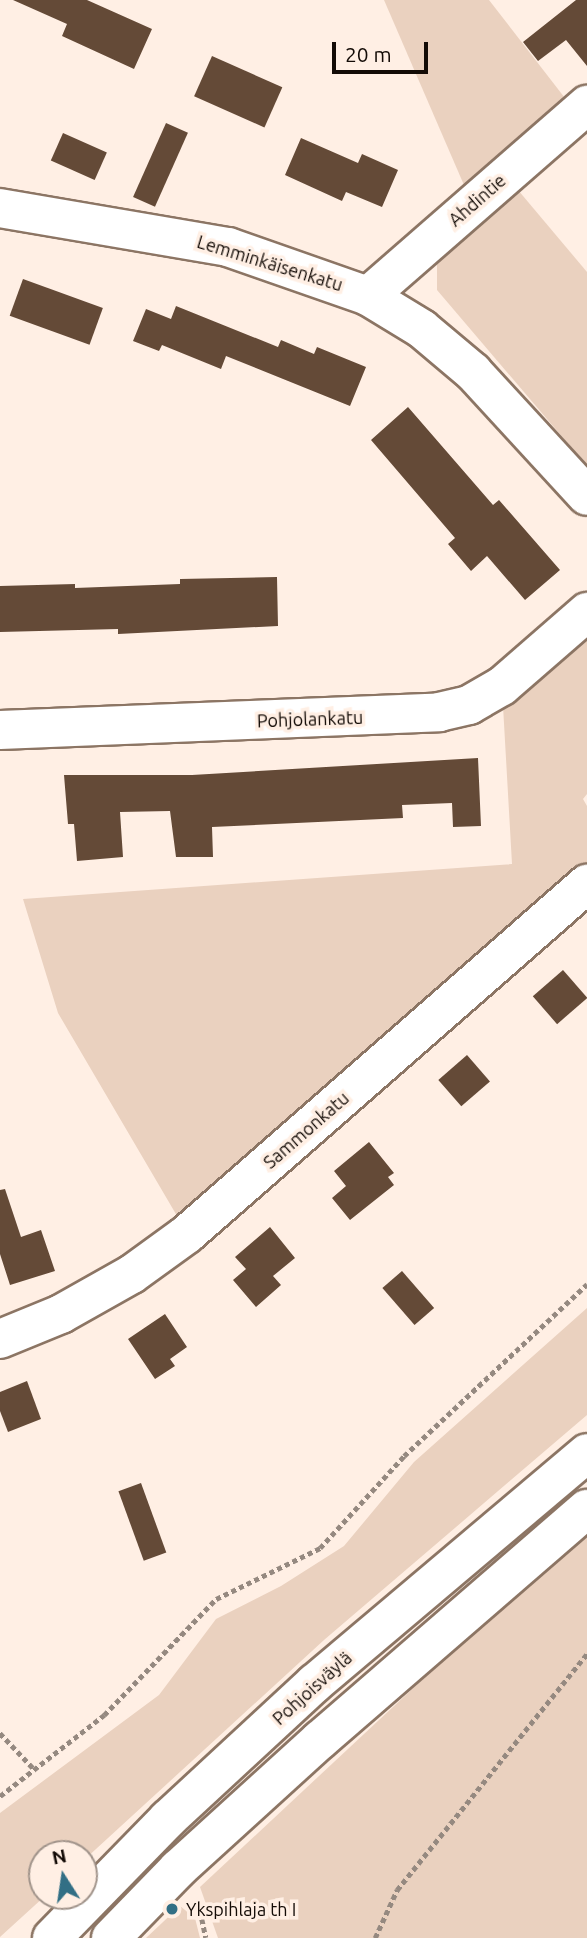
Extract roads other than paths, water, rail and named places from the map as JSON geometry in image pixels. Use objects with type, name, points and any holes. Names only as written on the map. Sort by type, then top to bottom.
[{"type":"street","name":"Ahdintie","points":[[368,296],[587,104]]},
{"type":"street","name":"Lemminkäisenkatu","points":[[0,208],[228,247],[368,296],[422,329],[473,372],[587,496]]},
{"type":"street","name":"Pohjolankatu","points":[[0,730],[439,712],[469,705],[502,685],[587,612]]},
{"type":"street","name":"Sammonkatu","points":[[0,1339],[61,1314],[121,1281],[187,1234],[587,884]]},
{"type":"street","name":"Pohjoisväylä","points":[[52,1938],[168,1819],[315,1683],[587,1453]]},
{"type":"street","points":[[111,1938],[178,1869],[320,1740],[587,1509]]},
{"type":"place","name":"Ykspihlaja th I","points":[[172,1909]]}]
